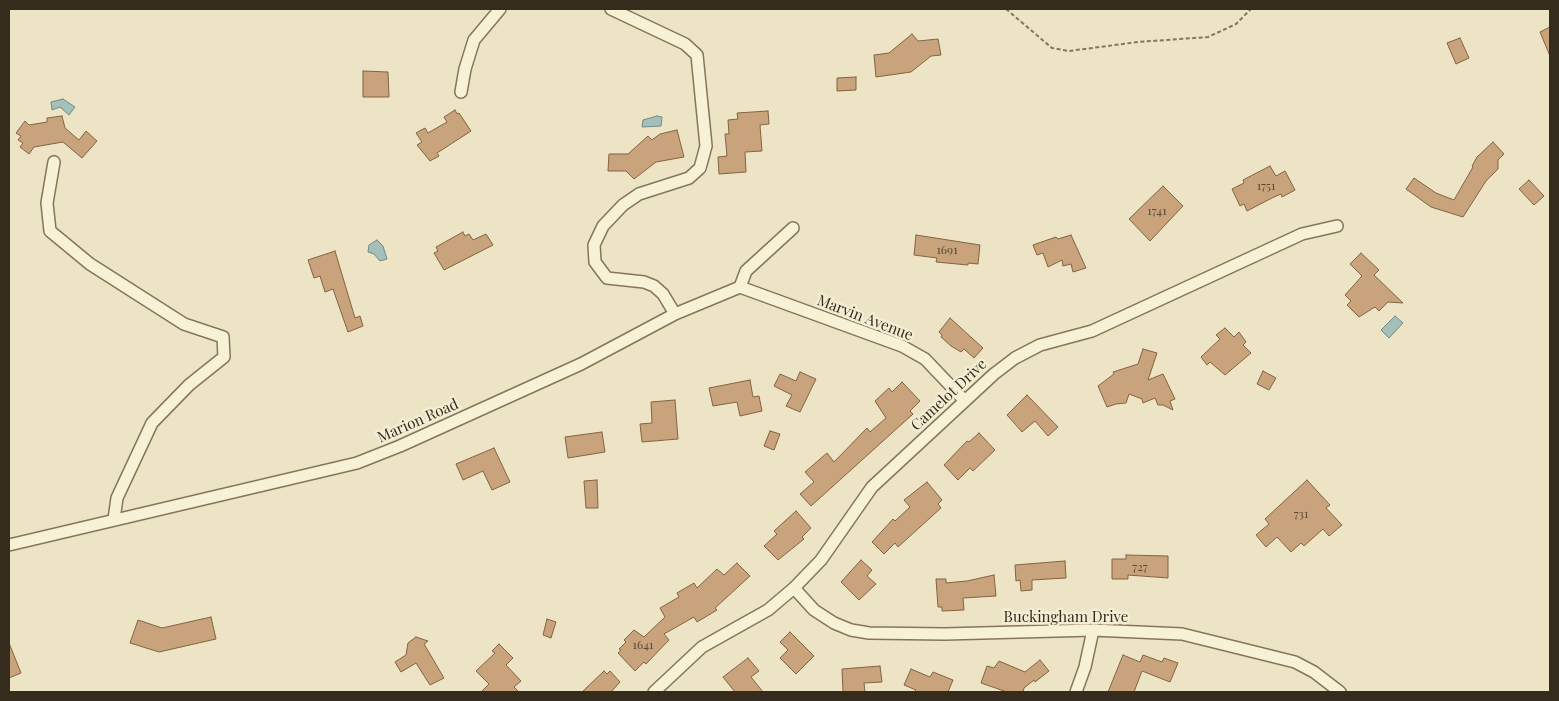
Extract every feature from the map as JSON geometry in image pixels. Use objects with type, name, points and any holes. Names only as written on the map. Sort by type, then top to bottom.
[{"type":"street","points":[[461,92],[465,68],[474,40],[500,9]]},
{"type":"street","points":[[611,9],[685,44],[697,56],[706,146],[704,160],[700,168],[689,178],[639,194],[623,205],[603,226],[594,245],[594,262],[607,278],[644,282],[654,286],[663,294],[675,314]]},
{"type":"street","points":[[54,162],[47,203],[50,231],[90,264],[184,324],[223,337],[224,357],[188,386],[152,423],[118,498],[114,520]]},
{"type":"street","name":"Camelot Drive","points":[[654,692],[702,647],[768,610],[794,588],[821,560],[872,487],[994,374],[1024,353],[1040,346],[1092,331],[1302,234],[1337,226]]},
{"type":"street","points":[[740,287],[746,271],[793,228]]},
{"type":"street","name":"Marion Road","points":[[9,545],[357,463],[581,364],[675,314],[740,287]]},
{"type":"street","name":"Marvin Avenue","points":[[740,287],[902,346],[925,359],[965,401]]},
{"type":"street","name":"Buckingham Drive","points":[[794,588],[814,610],[834,623],[851,630],[869,633],[945,634],[1093,630],[1182,634],[1295,662],[1314,672],[1340,692]]},
{"type":"street","points":[[1076,692],[1085,667],[1093,630]]},
{"type":"path","points":[[1006,9],[1052,48],[1069,51],[1138,42],[1208,37],[1236,24],[1251,9]]},
{"type":"water","points":[[63,99],[75,107],[69,115],[60,107],[52,110],[51,102]]},
{"type":"water","points":[[657,116],[662,117],[661,126],[642,127],[643,120]]},
{"type":"water","points":[[377,240],[383,246],[387,259],[380,261],[374,254],[368,252],[369,245]]},
{"type":"water","points":[[1395,316],[1403,323],[1389,338],[1381,330]]},
{"type":"building","points":[[1550,27],[1550,56],[1540,32]]},
{"type":"building","points":[[912,34],[918,41],[938,39],[941,55],[931,56],[911,72],[876,77],[874,55],[889,53]]},
{"type":"building","points":[[1460,38],[1469,58],[1456,64],[1447,43]]},
{"type":"building","points":[[363,71],[388,72],[389,97],[363,97]]},
{"type":"building","points":[[856,77],[856,90],[837,91],[837,78]]},
{"type":"building","points":[[455,110],[471,131],[437,153],[439,156],[430,161],[417,145],[422,142],[416,133],[425,128],[428,133],[447,122],[444,117]]},
{"type":"building","points":[[768,111],[769,124],[760,125],[762,151],[745,152],[746,172],[719,174],[718,157],[727,156],[725,134],[729,134],[728,120],[738,119],[737,113]]},
{"type":"building","points":[[62,116],[65,128],[79,140],[86,131],[97,141],[82,158],[63,142],[34,147],[29,154],[20,147],[23,143],[18,140],[21,136],[16,133],[25,121],[29,125],[47,122],[47,118]]},
{"type":"building","points":[[677,130],[684,157],[656,162],[634,179],[626,171],[608,171],[609,154],[628,154],[648,136],[652,140],[660,134]]},
{"type":"building","points":[[1493,142],[1504,154],[1498,160],[1498,169],[1486,181],[1463,217],[1431,207],[1406,189],[1414,178],[1436,193],[1454,200],[1477,157]]},
{"type":"building","points":[[1270,166],[1276,176],[1285,171],[1295,190],[1282,197],[1281,194],[1247,211],[1244,204],[1240,206],[1232,189],[1244,183],[1243,180]]},
{"type":"building","points":[[1529,180],[1544,196],[1534,205],[1519,189]]},
{"type":"building","points":[[1163,186],[1183,206],[1150,241],[1129,219]]},
{"type":"building","points":[[463,232],[465,236],[469,234],[473,240],[486,234],[493,245],[444,270],[434,253],[438,251],[436,247]]},
{"type":"building","points":[[916,235],[980,245],[978,264],[936,262],[937,258],[914,255]]},
{"type":"building","points":[[1071,235],[1086,268],[1073,272],[1071,264],[1063,266],[1062,260],[1048,267],[1043,253],[1037,255],[1033,245],[1056,237],[1058,239]]},
{"type":"building","points":[[335,251],[355,318],[360,316],[363,326],[348,332],[333,289],[325,292],[320,276],[314,278],[308,260]]},
{"type":"building","points":[[1361,253],[1379,270],[1374,275],[1403,303],[1388,302],[1379,311],[1375,307],[1359,317],[1347,305],[1351,301],[1345,295],[1362,276],[1350,264]]},
{"type":"building","points":[[950,318],[983,348],[974,358],[964,349],[961,352],[951,346],[941,337],[942,335],[939,332]]},
{"type":"building","points":[[1225,328],[1234,337],[1239,332],[1246,342],[1243,345],[1251,353],[1225,375],[1210,362],[1207,365],[1201,357],[1220,339],[1216,335]]},
{"type":"building","points":[[1143,349],[1157,353],[1148,380],[1163,374],[1175,399],[1170,401],[1173,410],[1163,405],[1158,405],[1155,398],[1143,403],[1142,399],[1129,394],[1126,403],[1107,407],[1098,386],[1114,374],[1113,372],[1138,364]]},
{"type":"building","points":[[1263,371],[1276,378],[1269,390],[1257,384]]},
{"type":"building","points":[[800,372],[816,379],[800,412],[786,406],[792,395],[774,386],[780,374],[796,381]]},
{"type":"building","points":[[750,380],[753,397],[759,396],[762,411],[740,416],[737,402],[713,406],[709,388]]},
{"type":"building","points":[[902,382],[920,401],[910,411],[913,414],[811,506],[800,494],[814,482],[805,472],[827,453],[834,462],[867,428],[870,432],[886,418],[875,401],[889,388],[892,392]]},
{"type":"building","points":[[1027,395],[1058,427],[1048,436],[1035,421],[1022,432],[1007,415]]},
{"type":"building","points":[[675,400],[678,439],[642,442],[640,424],[652,423],[651,402]]},
{"type":"building","points":[[770,431],[780,434],[774,450],[764,446]]},
{"type":"building","points":[[602,432],[605,452],[568,458],[565,437]]},
{"type":"building","points":[[979,433],[995,450],[973,471],[970,468],[958,480],[944,465],[967,441],[969,442]]},
{"type":"building","points":[[494,448],[510,482],[492,490],[483,471],[463,480],[456,464]]},
{"type":"building","points":[[597,480],[598,508],[586,508],[584,481]]},
{"type":"building","points":[[1307,480],[1330,505],[1326,508],[1342,525],[1329,536],[1323,529],[1304,546],[1301,543],[1291,552],[1277,537],[1266,547],[1256,535],[1269,524],[1265,519]]},
{"type":"building","points":[[927,482],[942,500],[938,504],[941,508],[898,547],[895,543],[884,554],[872,542],[893,519],[895,521],[910,507],[904,500]]},
{"type":"building","points":[[796,511],[811,528],[802,537],[804,539],[778,560],[764,546],[777,534],[774,531]]},
{"type":"building","points":[[1126,555],[1168,556],[1168,578],[1128,575],[1128,579],[1112,579],[1112,559],[1126,559]]},
{"type":"building","points":[[861,560],[872,570],[867,576],[876,584],[859,600],[841,582]]},
{"type":"building","points":[[1065,561],[1066,578],[1032,580],[1032,590],[1021,591],[1020,580],[1016,581],[1015,565]]},
{"type":"building","points":[[737,563],[750,576],[715,608],[717,610],[697,622],[694,617],[664,634],[669,640],[646,664],[644,662],[635,671],[618,653],[621,650],[619,649],[626,642],[624,640],[634,630],[644,637],[665,617],[660,608],[679,597],[677,593],[694,583],[697,588],[717,569],[724,575]]},
{"type":"building","points":[[994,575],[996,596],[963,598],[964,610],[942,611],[942,607],[938,607],[936,579],[946,579],[946,583]]},
{"type":"building","points":[[211,617],[216,639],[159,652],[130,643],[138,620],[162,628]]},
{"type":"building","points":[[547,619],[556,622],[551,638],[543,635]]},
{"type":"building","points":[[790,632],[814,656],[796,674],[780,658],[788,650],[780,642]]},
{"type":"building","points":[[416,637],[428,641],[424,644],[444,678],[430,685],[416,663],[401,672],[395,662],[406,655],[408,643]]},
{"type":"building","points":[[9,643],[21,673],[9,678]]},
{"type":"building","points":[[499,644],[513,658],[506,665],[521,681],[514,687],[519,692],[481,692],[489,684],[476,671],[495,653],[492,651]]},
{"type":"building","points":[[1123,655],[1140,662],[1143,655],[1162,662],[1164,658],[1178,663],[1170,682],[1142,671],[1134,692],[1108,692]]},
{"type":"building","points":[[748,658],[759,671],[751,677],[763,692],[735,692],[723,677]]},
{"type":"building","points":[[1040,660],[1049,671],[1024,688],[1023,692],[1007,692],[981,683],[987,666],[994,668],[999,661],[1025,672]]},
{"type":"building","points":[[880,666],[882,682],[864,683],[865,692],[843,692],[842,669]]},
{"type":"building","points":[[911,669],[930,677],[933,672],[953,680],[948,692],[914,692],[916,690],[904,685]]},
{"type":"building","points":[[604,671],[607,674],[610,671],[620,682],[611,692],[582,692]]}]
